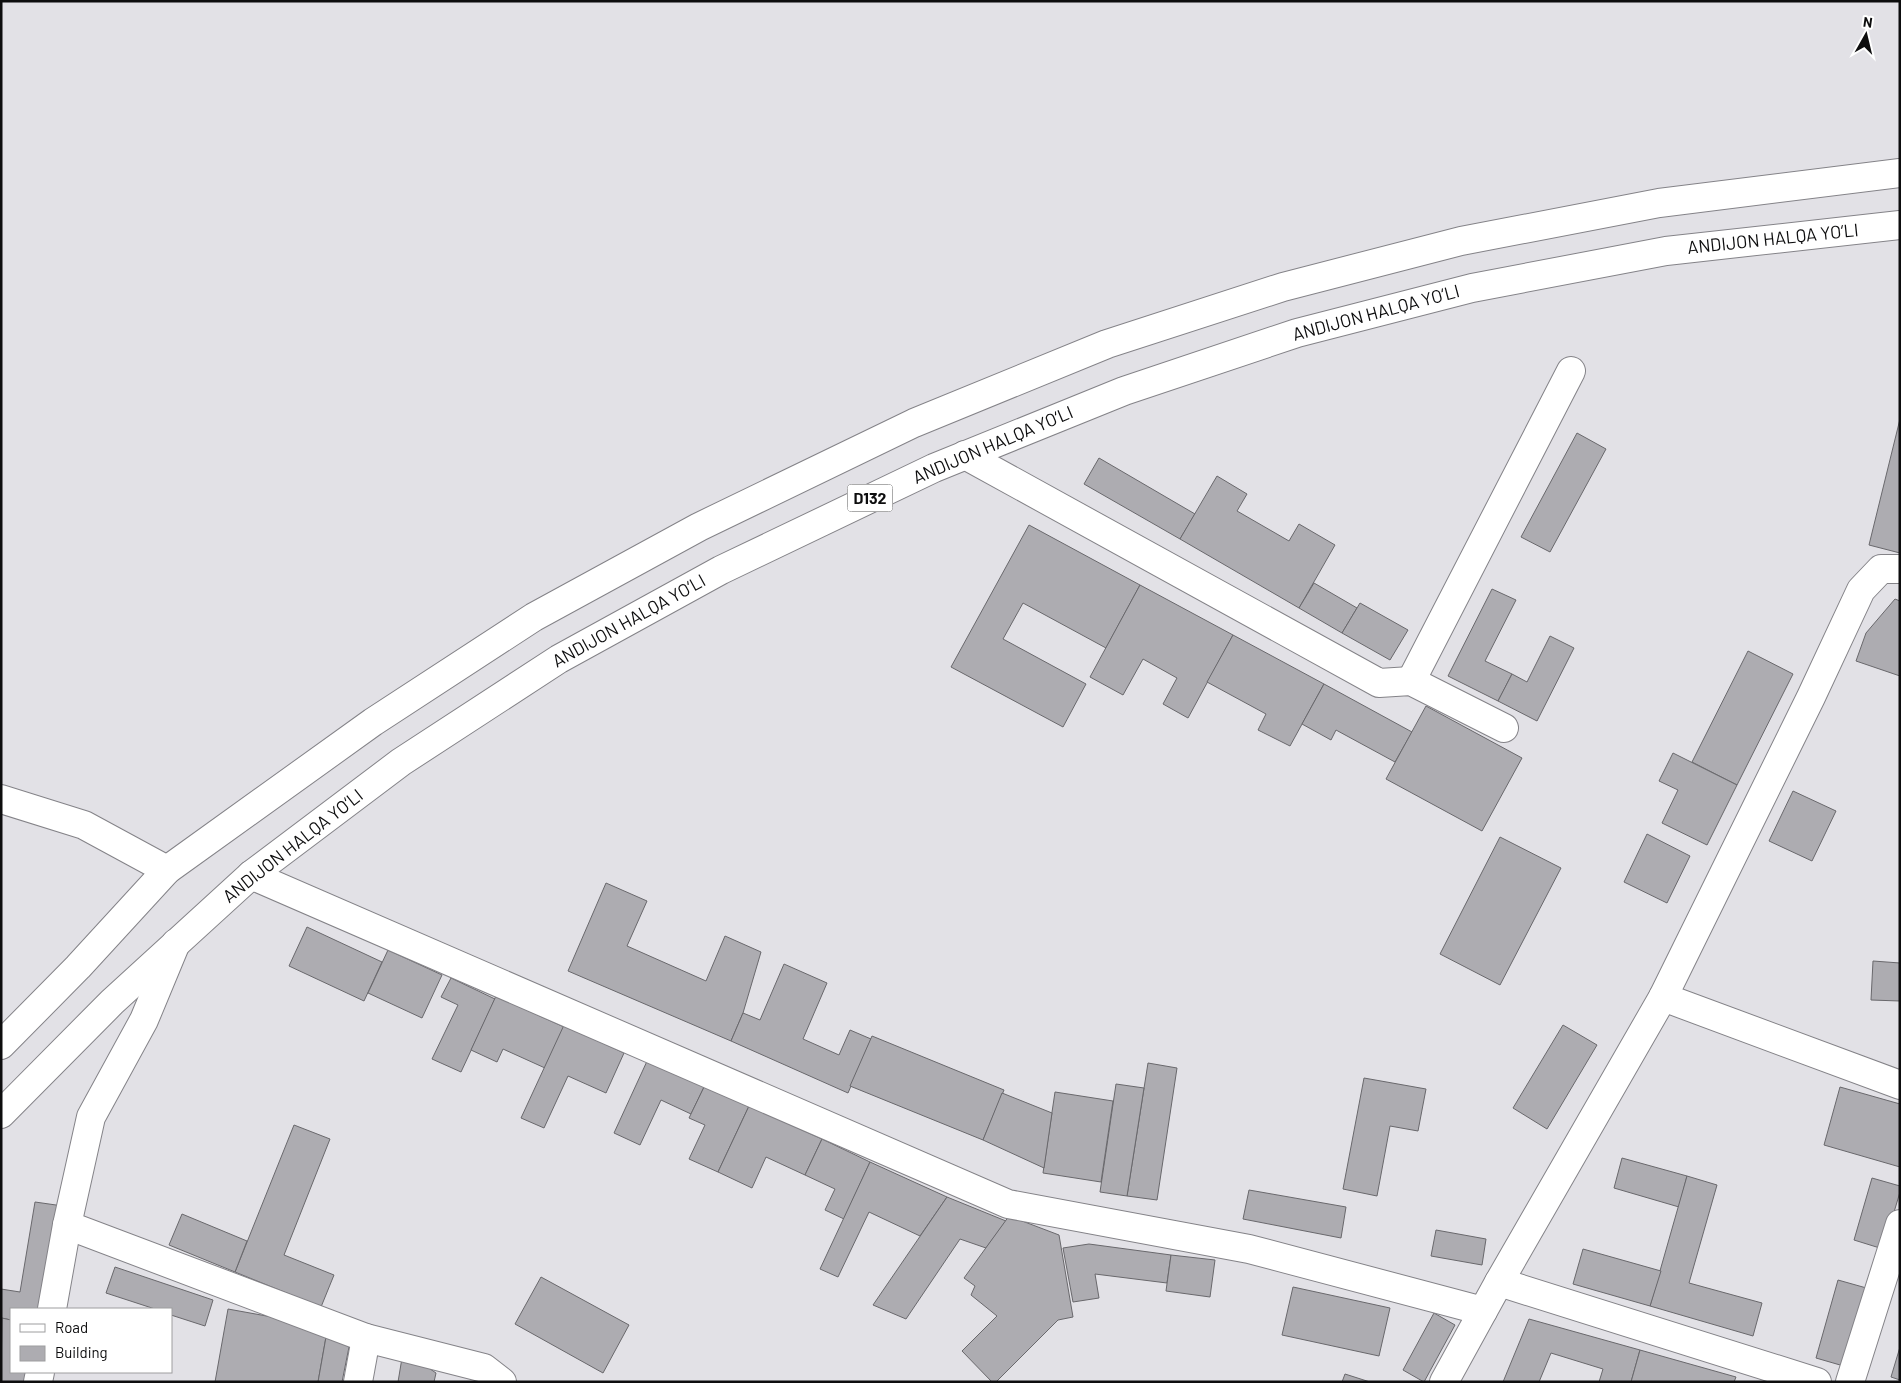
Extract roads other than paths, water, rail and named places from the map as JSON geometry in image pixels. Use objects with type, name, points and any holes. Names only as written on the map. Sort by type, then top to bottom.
[{"type":"main road","points":[[1,1045],[78,967],[167,870],[373,722],[534,617],[699,527],[905,428],[1107,344],[1283,287],[1461,240],[1659,203],[1900,173]]},
{"type":"main road","name":"ANDIJON HALQA YO‘LI","points":[[1,1114],[112,1002],[251,875],[401,762],[559,659],[721,570],[934,468],[1124,390],[1279,340],[1472,288],[1666,251],[1900,225]]},
{"type":"main road","points":[[1411,681],[1571,371]]},
{"type":"main road","points":[[964,455],[1379,683],[1411,681],[1504,728]]},
{"type":"main road","points":[[1444,1382],[1499,1282],[1663,997],[1811,697],[1861,590],[1881,569],[1900,569]]},
{"type":"main road","points":[[1,799],[84,825],[167,870]]},
{"type":"main road","points":[[251,875],[1008,1204],[1249,1249],[1483,1311]]},
{"type":"main road","points":[[52,1308],[67,1225],[91,1117],[144,1020],[176,943]]},
{"type":"main road","points":[[1663,997],[1900,1085]]},
{"type":"main road","points":[[1850,1382],[1900,1224]]},
{"type":"main road","points":[[67,1225],[366,1338],[484,1368],[502,1382]]},
{"type":"main road","points":[[1499,1282],[1817,1382]]},
{"type":"main road","points":[[358,1382],[366,1338]]}]
